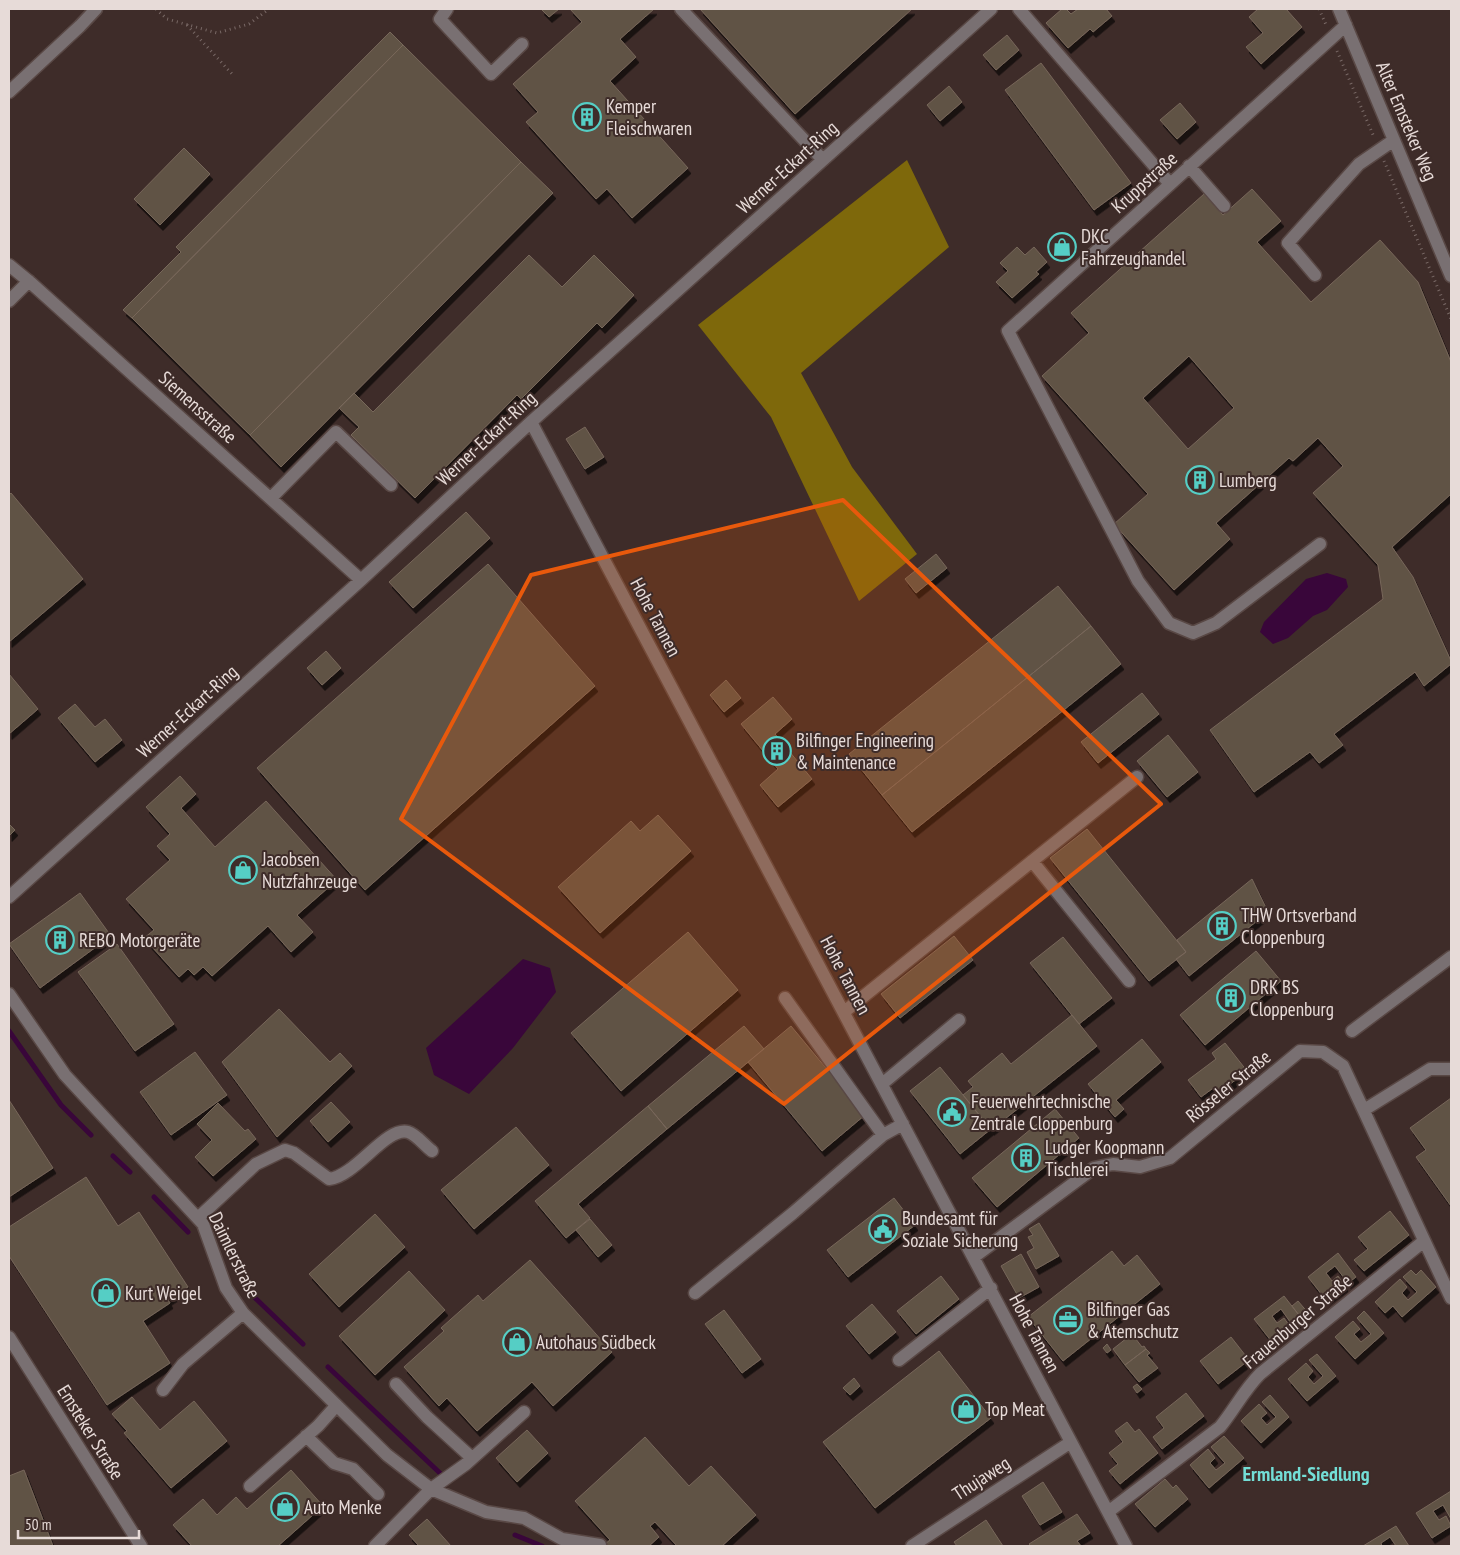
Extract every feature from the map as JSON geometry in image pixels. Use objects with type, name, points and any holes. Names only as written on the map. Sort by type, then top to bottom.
[{"type":"street","points":[[9,92],[96,9]]},
{"type":"street","points":[[447,9],[440,19],[491,74],[522,44]]},
{"type":"street","points":[[681,9],[823,160]]},
{"type":"street","name":"Werner-Eckart-Ring","points":[[9,897],[361,580],[531,422],[991,9]]},
{"type":"street","points":[[1019,9],[1170,184]]},
{"type":"street","name":"Alter Emsteker Weg","points":[[1339,9],[1451,276]]},
{"type":"street","name":"Kruppstraße","points":[[1320,544],[1216,623],[1193,633],[1169,623],[1138,581],[1008,331],[1346,25]]},
{"type":"street","points":[[1315,275],[1288,243],[1359,164],[1394,140]]},
{"type":"street","points":[[1189,166],[1224,206]]},
{"type":"street","name":"Siemensstraße","points":[[9,266],[29,281],[361,580]]},
{"type":"street","points":[[9,301],[29,281]]},
{"type":"street","name":"Hohe Tannen","points":[[531,422],[1126,1546]]},
{"type":"street","points":[[271,498],[336,432],[391,484]]},
{"type":"street","points":[[844,1012],[1137,777]]},
{"type":"street","points":[[1032,861],[1129,981]]},
{"type":"street","points":[[1352,1031],[1451,957]]},
{"type":"street","name":"Daimlerstraße","points":[[9,994],[65,1075],[203,1224],[226,1288],[243,1313],[387,1455],[431,1489],[486,1512],[524,1518],[562,1539],[600,1544]]},
{"type":"street","points":[[785,998],[883,1135]]},
{"type":"street","points":[[882,1084],[959,1020]]},
{"type":"street","name":"Rösseler Straße","points":[[974,1257],[1094,1168],[1113,1164],[1140,1167],[1170,1158],[1300,1051],[1323,1052],[1343,1066],[1451,1298]]},
{"type":"street","points":[[1364,1110],[1430,1069],[1451,1069]]},
{"type":"street","points":[[695,1294],[883,1135],[903,1124]]},
{"type":"street","points":[[198,1218],[256,1164],[285,1150],[294,1153],[329,1179],[337,1178],[361,1161],[382,1141],[398,1131],[409,1132],[432,1151]]},
{"type":"street","name":"Frauenburger Straße","points":[[1108,1512],[1220,1427],[1234,1410],[1246,1388],[1260,1374],[1424,1241]]},
{"type":"street","points":[[899,1360],[990,1288]]},
{"type":"street","points":[[164,1390],[183,1364],[243,1313]]},
{"type":"street","name":"Emsteker Straße","points":[[9,1338],[140,1546]]},
{"type":"street","points":[[396,1384],[427,1417],[472,1458]]},
{"type":"street","points":[[250,1486],[306,1436],[336,1406]]},
{"type":"street","points":[[375,1546],[431,1489],[472,1458],[524,1412]]},
{"type":"street","points":[[306,1436],[334,1463],[352,1469],[378,1494]]},
{"type":"street","name":"Thujaweg","points":[[912,1546],[1071,1442]]},
{"type":"path","points":[[156,9],[167,19],[216,33],[249,24],[268,9]]},
{"type":"path","points":[[187,25],[233,75]]},
{"type":"highlighted area","points":[[843,500],[1161,804],[784,1104],[401,819],[531,575]]},
{"type":"shaded area","points":[[907,160],[949,247],[801,373],[852,467],[917,554],[859,601],[771,417],[698,325]]},
{"type":"shaded area","points":[[1327,573],[1346,579],[1348,587],[1327,610],[1313,616],[1288,638],[1273,644],[1260,632],[1264,622],[1306,579]]},
{"type":"shaded area","points":[[523,959],[550,968],[556,992],[513,1048],[469,1094],[434,1075],[426,1048]]},
{"type":"building","points":[[541,9],[559,9],[549,17]]},
{"type":"building","name":"Kemper Fleischwaren","points":[[570,9],[654,9],[620,39],[636,57],[610,81],[688,168],[632,218],[607,189],[596,199],[526,122],[538,112],[513,84],[582,22]]},
{"type":"building","points":[[700,9],[912,9],[795,114]]},
{"type":"building","points":[[1062,9],[1066,9],[1071,14],[1078,9],[1106,9],[1112,16],[1093,32],[1090,29],[1068,48],[1046,23]]},
{"type":"building","points":[[1258,9],[1286,9],[1302,27],[1261,64],[1246,47],[1263,33],[1249,17]]},
{"type":"building","points":[[390,32],[403,45],[132,318],[123,310],[181,252],[176,247]]},
{"type":"building","points":[[1007,35],[1019,50],[996,70],[983,55]]},
{"type":"building","points":[[403,45],[521,162],[250,435],[132,318]]},
{"type":"building","points":[[1041,63],[1131,183],[1094,210],[1005,90]]},
{"type":"building","points":[[949,86],[962,102],[940,121],[927,105]]},
{"type":"building","points":[[1180,103],[1196,122],[1177,139],[1160,120]]},
{"type":"building","points":[[184,148],[210,174],[160,225],[134,199]]},
{"type":"building","points":[[521,162],[553,193],[281,467],[250,435]]},
{"type":"building","name":"Lumberg","points":[[1252,189],[1281,221],[1257,242],[1311,302],[1380,240],[1418,282],[1451,362],[1451,494],[1392,547],[1413,577],[1451,664],[1424,686],[1415,672],[1334,734],[1343,745],[1319,763],[1310,752],[1254,792],[1210,730],[1383,599],[1378,565],[1313,493],[1343,466],[1318,438],[1293,461],[1289,458],[1216,523],[1230,539],[1174,590],[1114,524],[1148,494],[1042,376],[1089,333],[1071,313],[1204,194],[1223,215]],"holes":[[[1189,356],[1234,408],[1188,449],[1143,398]]]},
{"type":"building","points":[[1017,247],[1025,255],[1034,247],[1047,262],[1036,272],[1039,274],[1012,298],[996,282],[1008,271],[1000,263]]},
{"type":"building","points":[[529,255],[562,287],[594,255],[634,295],[602,328],[597,323],[521,399],[517,395],[415,498],[351,435],[359,427],[339,408],[354,393],[373,412]]},
{"type":"building","points":[[585,427],[604,457],[585,469],[566,439]]},
{"type":"building","points":[[11,493],[83,579],[9,642],[9,495]]},
{"type":"building","points":[[466,512],[490,538],[413,608],[389,582]]},
{"type":"building","points":[[936,554],[947,568],[916,593],[905,579]]},
{"type":"building","points":[[488,564],[595,686],[365,890],[257,768]]},
{"type":"building","points":[[1058,586],[1091,626],[882,795],[849,754]]},
{"type":"building","points":[[1091,626],[1121,664],[912,832],[882,795]]},
{"type":"building","points":[[326,651],[341,668],[322,685],[307,668]]},
{"type":"building","points":[[9,674],[38,709],[9,734]]},
{"type":"building","points":[[726,680],[741,698],[724,712],[710,695]]},
{"type":"building","points":[[1142,693],[1159,714],[1098,763],[1081,742]]},
{"type":"building","name":"Bilfinger Engineering & Maintenance","points":[[773,697],[792,719],[775,734],[812,779],[778,807],[760,785],[778,769],[741,724]]},
{"type":"building","points":[[75,704],[95,727],[105,719],[122,740],[95,762],[58,718]]},
{"type":"building","points":[[1168,735],[1198,772],[1167,797],[1137,761]]},
{"type":"building","name":"Jacobsen Nutzfahrzeuge","points":[[180,776],[196,794],[181,808],[215,847],[266,801],[337,880],[297,915],[313,932],[291,952],[268,926],[212,976],[203,967],[194,975],[188,969],[179,977],[144,938],[154,930],[126,899],[170,860],[157,846],[170,834],[146,807]]},
{"type":"building","points":[[658,815],[691,851],[600,933],[558,887],[631,821],[640,831]]},
{"type":"building","points":[[9,824],[15,830],[9,836]]},
{"type":"building","points":[[1087,829],[1186,952],[1149,981],[1050,858]]},
{"type":"building","name":"THW Ortsverband Cloppenburg","points":[[1252,879],[1268,912],[1189,976],[1176,959],[1186,952],[1177,940]]},
{"type":"building","name":"REBO Motorgeräte","points":[[80,893],[111,936],[40,988],[9,944]]},
{"type":"building","points":[[688,932],[738,990],[621,1091],[571,1033]]},
{"type":"building","points":[[954,936],[973,960],[900,1018],[881,994]]},
{"type":"building","points":[[1063,937],[1112,998],[1079,1024],[1030,963]]},
{"type":"building","points":[[117,944],[174,1024],[135,1051],[78,972]]},
{"type":"building","name":"DRK BS Cloppenburg","points":[[1256,951],[1281,981],[1205,1045],[1180,1015]]},
{"type":"building","points":[[279,1009],[330,1062],[340,1053],[352,1066],[277,1137],[222,1062]]},
{"type":"building","points":[[1072,1015],[1097,1046],[991,1130],[963,1095],[973,1087],[968,1081],[1002,1053],[1011,1064]]},
{"type":"building","points":[[744,1026],[764,1049],[667,1129],[648,1106]]},
{"type":"building","points":[[791,1026],[865,1115],[822,1151],[748,1062]]},
{"type":"building","points":[[1142,1039],[1161,1062],[1116,1100],[1124,1109],[1115,1117],[1088,1084]]},
{"type":"building","points":[[1225,1043],[1247,1071],[1220,1092],[1216,1086],[1201,1097],[1188,1080],[1216,1059],[1212,1053]]},
{"type":"building","points":[[195,1052],[227,1095],[171,1135],[140,1092]]},
{"type":"building","name":"Feuerwehrtechnische Zentrale Cloppenburg","points":[[940,1067],[991,1129],[960,1154],[910,1091]]},
{"type":"building","points":[[1451,1098],[1451,1206],[1416,1157],[1426,1150],[1410,1128]]},
{"type":"building","points":[[9,1100],[53,1168],[9,1197]]},
{"type":"building","points":[[331,1102],[350,1122],[328,1142],[310,1121]]},
{"type":"building","points":[[218,1103],[245,1131],[248,1129],[256,1139],[213,1176],[195,1157],[212,1140],[197,1124]]},
{"type":"building","points":[[648,1106],[667,1129],[578,1204],[590,1218],[566,1238],[535,1201]]},
{"type":"building","name":"Ludger Koopmann Tischlerei","points":[[1055,1109],[1079,1138],[997,1207],[972,1178]]},
{"type":"building","points":[[516,1127],[549,1165],[474,1229],[441,1190]]},
{"type":"building","name":"Kurt Weigel","points":[[86,1177],[118,1226],[139,1212],[188,1287],[168,1300],[170,1303],[143,1321],[170,1363],[107,1405],[9,1256],[9,1227]]},
{"type":"building","points":[[894,1198],[915,1225],[848,1277],[827,1250]]},
{"type":"building","points":[[1390,1211],[1409,1235],[1364,1271],[1354,1260],[1368,1249],[1358,1237]]},
{"type":"building","points":[[375,1214],[405,1247],[339,1307],[309,1274]]},
{"type":"building","points":[[590,1219],[612,1245],[598,1257],[576,1230]]},
{"type":"building","points":[[1039,1223],[1059,1256],[1036,1269],[1027,1252],[1034,1248],[1028,1237],[1033,1235],[1029,1229]]},
{"type":"building","points":[[1112,1251],[1124,1266],[1137,1255],[1160,1284],[1063,1361],[1028,1317]]},
{"type":"building","points":[[1338,1253],[1356,1277],[1348,1283],[1335,1266],[1326,1273],[1332,1281],[1338,1276],[1345,1286],[1326,1300],[1308,1277]]},
{"type":"building","points":[[1021,1254],[1039,1287],[1019,1298],[1001,1266]]},
{"type":"building","name":"Autohaus Südbeck","points":[[530,1260],[612,1352],[553,1406],[532,1382],[477,1431],[447,1398],[439,1406],[404,1367],[444,1331],[441,1328],[478,1295],[483,1301]]},
{"type":"building","points":[[1411,1270],[1416,1275],[1421,1270],[1436,1287],[1402,1317],[1393,1306],[1385,1313],[1375,1302],[1400,1279],[1407,1287],[1402,1293],[1408,1300],[1417,1292],[1403,1277]]},
{"type":"building","points":[[409,1271],[445,1310],[375,1375],[339,1336]]},
{"type":"building","points":[[941,1276],[959,1299],[916,1334],[897,1311]]},
{"type":"building","points":[[1284,1296],[1302,1319],[1293,1326],[1281,1309],[1272,1316],[1277,1323],[1284,1318],[1291,1328],[1272,1342],[1254,1319]]},
{"type":"building","points":[[1298,1301],[1309,1314],[1302,1319],[1292,1306]]},
{"type":"building","points":[[872,1304],[896,1332],[869,1354],[846,1326]]},
{"type":"building","points":[[724,1310],[761,1359],[742,1373],[705,1324]]},
{"type":"building","points":[[1364,1311],[1384,1333],[1355,1359],[1335,1337],[1353,1321],[1360,1329],[1354,1334],[1361,1342],[1371,1334],[1357,1318]]},
{"type":"building","points":[[1132,1334],[1142,1347],[1144,1346],[1146,1349],[1125,1365],[1113,1349]]},
{"type":"building","points":[[1231,1337],[1249,1360],[1218,1384],[1200,1361]]},
{"type":"building","points":[[1107,1344],[1111,1350],[1107,1353],[1103,1348]]},
{"type":"building","points":[[1146,1349],[1150,1353],[1147,1355],[1158,1368],[1139,1382],[1125,1365]]},
{"type":"building","points":[[939,1351],[991,1418],[875,1508],[823,1442]]},
{"type":"building","points":[[1317,1354],[1336,1376],[1307,1401],[1288,1379],[1306,1363],[1313,1371],[1308,1377],[1314,1384],[1323,1376],[1309,1360]]},
{"type":"building","points":[[854,1378],[860,1386],[850,1395],[843,1388]]},
{"type":"building","points":[[1137,1384],[1142,1389],[1137,1393],[1133,1387]]},
{"type":"building","points":[[1186,1393],[1204,1416],[1162,1449],[1153,1437],[1164,1428],[1156,1417]]},
{"type":"building","points":[[1270,1395],[1289,1417],[1261,1443],[1241,1421],[1259,1404],[1267,1413],[1261,1418],[1267,1425],[1276,1417],[1262,1402]]},
{"type":"building","points":[[132,1397],[160,1430],[194,1401],[227,1441],[171,1488],[124,1433],[127,1431],[112,1414]]},
{"type":"building","points":[[1127,1422],[1135,1432],[1139,1429],[1158,1453],[1120,1484],[1109,1471],[1118,1464],[1109,1453],[1123,1442],[1115,1431]]},
{"type":"building","points":[[527,1430],[548,1453],[517,1482],[496,1458]]},
{"type":"building","points":[[1224,1436],[1244,1458],[1209,1488],[1190,1465],[1208,1449],[1215,1458],[1210,1463],[1216,1470],[1225,1463],[1211,1447]]},
{"type":"building","points":[[645,1437],[689,1486],[711,1466],[756,1515],[722,1546],[677,1546],[655,1522],[650,1526],[659,1537],[649,1546],[607,1546],[605,1544],[610,1540],[575,1501]]},
{"type":"building","points":[[24,1470],[53,1546],[9,1546],[9,1476]]},
{"type":"building","name":"Auto Menke","points":[[291,1470],[323,1506],[278,1546],[192,1546],[173,1525],[203,1499],[217,1515],[236,1497],[247,1509]]},
{"type":"building","points":[[1165,1479],[1173,1488],[1176,1485],[1188,1499],[1155,1527],[1135,1504]]},
{"type":"building","points":[[1043,1482],[1062,1512],[1040,1525],[1022,1496]]},
{"type":"building","points":[[1451,1491],[1451,1519],[1443,1505],[1433,1511],[1439,1520],[1446,1516],[1451,1526],[1432,1538],[1416,1513]]},
{"type":"building","points":[[1077,1514],[1090,1533],[1077,1541],[1081,1546],[1031,1546],[1029,1544]]},
{"type":"building","points":[[427,1519],[451,1546],[419,1546],[409,1535]]},
{"type":"building","points":[[986,1520],[1003,1546],[957,1546],[954,1542]]},
{"type":"building","points":[[1396,1526],[1409,1546],[1396,1546],[1390,1537],[1381,1543],[1382,1546],[1363,1546]]},
{"type":"waterway","points":[[9,1031],[61,1105],[91,1135]]},
{"type":"waterway","points":[[113,1156],[130,1172]]},
{"type":"waterway","points":[[154,1197],[188,1232]]},
{"type":"waterway","points":[[251,1294],[303,1344]]},
{"type":"waterway","points":[[328,1367],[442,1475]]},
{"type":"waterway","points":[[515,1535],[542,1546]]},
{"type":"place","name":"Kemper Fleischwaren","points":[[587,117]]},
{"type":"place","name":"DKC Fahrzeughandel","points":[[1062,247]]},
{"type":"place","name":"Lumberg","points":[[1200,480]]},
{"type":"place","name":"Bilfinger Engineering & Maintenance","points":[[777,751]]},
{"type":"place","name":"Jacobsen Nutzfahrzeuge","points":[[243,870]]},
{"type":"place","name":"THW Ortsverband Cloppenburg","points":[[1222,926]]},
{"type":"place","name":"REBO Motorgeräte","points":[[60,940]]},
{"type":"place","name":"DRK BS Cloppenburg","points":[[1231,998]]},
{"type":"place","name":"Feuerwehrtechnische Zentrale Cloppenburg","points":[[952,1112]]},
{"type":"place","name":"Ludger Koopmann Tischlerei","points":[[1026,1158]]},
{"type":"place","name":"Bundesamt für Soziale Sicherung","points":[[883,1229]]},
{"type":"place","name":"Kurt Weigel","points":[[106,1293]]},
{"type":"place","name":"Bilfinger Gas & Atemschutz","points":[[1068,1320]]},
{"type":"place","name":"Autohaus Südbeck","points":[[517,1342]]},
{"type":"place","name":"Top Meat","points":[[966,1409]]},
{"type":"place","name":"Auto Menke","points":[[285,1507]]},
{"type":"district","name":"Ermland-Siedlung","points":[[1306,1474]]}]
